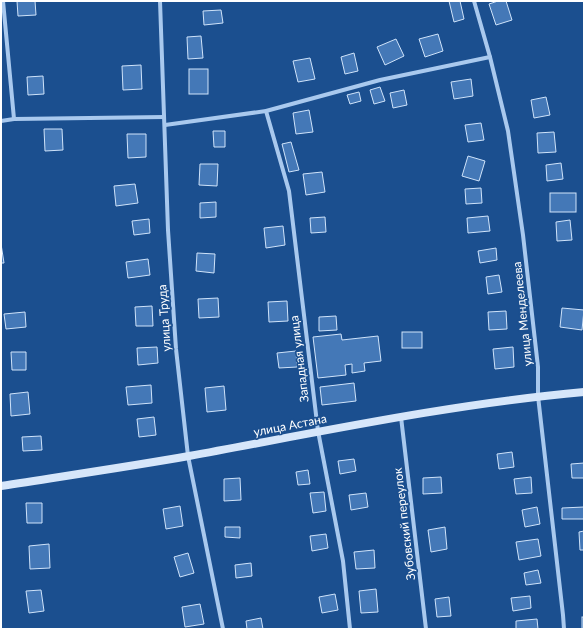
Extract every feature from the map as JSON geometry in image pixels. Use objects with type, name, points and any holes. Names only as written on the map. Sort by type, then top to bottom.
[{"type":"street","points":[[3,1],[14,119]]},
{"type":"street","name":"улица Труда","points":[[160,1],[168,230],[176,350],[188,456],[223,629]]},
{"type":"street","name":"улица Менделеева","points":[[474,1],[508,130],[523,235],[538,367],[538,396],[564,629]]},
{"type":"street","points":[[165,125],[266,111],[380,80],[490,57]]},
{"type":"street","name":"Западная улица","points":[[266,111],[289,191],[318,431],[342,561],[350,629]]},
{"type":"street","points":[[1,121],[14,119],[164,117]]},
{"type":"street","name":"улица Астана","points":[[1,486],[188,456],[401,417],[538,396],[584,392]]},
{"type":"street","name":"Зубовский переулок","points":[[401,417],[426,629]]},
{"type":"building","points":[[17,1],[35,1],[36,15],[18,16]]},
{"type":"building","points":[[449,1],[460,1],[464,19],[454,22]]},
{"type":"building","points":[[498,1],[506,1],[512,20],[496,25],[489,4]]},
{"type":"building","points":[[221,10],[223,23],[204,25],[203,11]]},
{"type":"building","points":[[438,34],[443,51],[425,57],[419,39]]},
{"type":"building","points":[[201,36],[203,58],[188,59],[187,37]]},
{"type":"building","points":[[396,39],[404,56],[385,65],[377,47]]},
{"type":"building","points":[[354,53],[358,71],[345,74],[341,57]]},
{"type":"building","points":[[310,58],[315,79],[298,82],[293,61]]},
{"type":"building","points":[[141,65],[142,89],[123,90],[122,66]]},
{"type":"building","points":[[189,69],[208,69],[208,94],[189,94]]},
{"type":"building","points":[[43,76],[44,94],[28,95],[27,77]]},
{"type":"building","points":[[471,79],[473,96],[454,99],[451,82]]},
{"type":"building","points":[[380,87],[385,101],[374,104],[370,90]]},
{"type":"building","points":[[404,90],[407,105],[393,108],[390,93]]},
{"type":"building","points":[[359,92],[361,101],[350,104],[347,95]]},
{"type":"building","points":[[546,97],[550,115],[534,118],[531,100]]},
{"type":"building","points":[[309,110],[313,132],[296,134],[293,113]]},
{"type":"building","points":[[481,123],[484,140],[468,142],[465,125]]},
{"type":"building","points":[[44,129],[62,129],[63,150],[45,151]]},
{"type":"building","points":[[213,131],[225,131],[225,147],[214,147]]},
{"type":"building","points":[[554,132],[556,152],[538,153],[537,133]]},
{"type":"building","points":[[127,134],[146,134],[146,157],[128,158]]},
{"type":"building","points":[[291,142],[299,170],[289,172],[282,144]]},
{"type":"building","points":[[468,156],[485,161],[479,181],[462,176]]},
{"type":"building","points":[[561,163],[563,179],[547,181],[546,165]]},
{"type":"building","points":[[200,164],[218,164],[217,186],[199,185]]},
{"type":"building","points":[[322,172],[325,192],[306,195],[303,174]]},
{"type":"building","points":[[135,184],[138,203],[116,206],[114,186]]},
{"type":"building","points":[[481,188],[482,203],[466,204],[465,189]]},
{"type":"building","points":[[550,193],[576,193],[576,212],[550,212]]},
{"type":"building","points":[[216,202],[216,217],[200,218],[200,203]]},
{"type":"building","points":[[488,216],[490,231],[468,233],[467,218]]},
{"type":"building","points":[[325,217],[326,232],[311,233],[310,218]]},
{"type":"building","points":[[149,219],[150,233],[134,235],[132,221]]},
{"type":"building","points":[[570,220],[572,240],[557,241],[556,222]]},
{"type":"building","points":[[283,226],[285,245],[266,248],[264,228]]},
{"type":"building","points":[[1,244],[4,263],[1,263]]},
{"type":"building","points":[[496,248],[497,260],[480,263],[478,251]]},
{"type":"building","points":[[197,253],[215,254],[214,273],[196,271]]},
{"type":"building","points":[[148,259],[150,275],[128,278],[126,262]]},
{"type":"building","points":[[499,275],[502,292],[488,294],[486,277]]},
{"type":"building","points":[[218,298],[219,317],[199,318],[198,299]]},
{"type":"building","points":[[287,301],[288,321],[269,322],[268,302]]},
{"type":"building","points":[[152,306],[153,326],[136,326],[135,307]]},
{"type":"building","points":[[562,308],[584,310],[582,330],[560,327]]},
{"type":"building","points":[[506,311],[507,329],[489,330],[488,312]]},
{"type":"building","points":[[25,312],[26,327],[6,329],[4,314]]},
{"type":"building","points":[[336,316],[337,330],[319,331],[319,317]]},
{"type":"building","points":[[402,332],[422,332],[422,348],[402,348]]},
{"type":"building","points":[[341,334],[342,340],[378,336],[381,361],[364,363],[365,371],[352,373],[352,364],[345,365],[346,375],[318,378],[313,337]]},
{"type":"building","points":[[157,347],[158,363],[138,365],[137,348]]},
{"type":"building","points":[[513,347],[514,367],[495,369],[493,349]]},
{"type":"building","points":[[296,351],[297,367],[279,368],[277,353]]},
{"type":"building","points":[[11,352],[26,352],[26,370],[12,370]]},
{"type":"building","points":[[354,383],[356,401],[322,405],[320,387]]},
{"type":"building","points":[[151,385],[152,403],[128,405],[126,387]]},
{"type":"building","points":[[224,386],[226,410],[207,412],[205,388]]},
{"type":"building","points":[[28,392],[30,414],[11,416],[10,394]]},
{"type":"building","points":[[154,417],[156,435],[139,437],[137,419]]},
{"type":"building","points":[[41,436],[42,450],[23,451],[22,437]]},
{"type":"building","points":[[512,452],[514,467],[499,469],[497,454]]},
{"type":"building","points":[[354,459],[356,471],[340,474],[338,461]]},
{"type":"building","points":[[584,463],[584,478],[572,478],[571,464]]},
{"type":"building","points":[[308,470],[310,484],[298,485],[296,472]]},
{"type":"building","points":[[441,477],[442,493],[423,494],[423,478]]},
{"type":"building","points":[[531,477],[532,493],[516,494],[514,479]]},
{"type":"building","points":[[240,478],[241,500],[224,501],[224,479]]},
{"type":"building","points":[[324,492],[326,511],[313,513],[310,493]]},
{"type":"building","points":[[366,493],[368,507],[351,510],[349,495]]},
{"type":"building","points":[[26,503],[42,503],[42,523],[27,523]]},
{"type":"building","points":[[180,506],[183,526],[166,529],[163,509]]},
{"type":"building","points":[[537,507],[540,524],[525,527],[522,510]]},
{"type":"building","points":[[584,507],[584,519],[562,519],[562,508]]},
{"type":"building","points":[[225,527],[240,527],[240,538],[225,537]]},
{"type":"building","points":[[445,527],[447,549],[431,552],[428,530]]},
{"type":"building","points":[[584,531],[584,550],[580,550],[579,532]]},
{"type":"building","points":[[326,534],[328,548],[312,551],[310,536]]},
{"type":"building","points":[[538,539],[541,556],[519,560],[516,542]]},
{"type":"building","points":[[49,544],[50,568],[30,569],[29,546]]},
{"type":"building","points":[[374,550],[375,568],[356,569],[354,552]]},
{"type":"building","points":[[188,553],[194,573],[180,577],[174,557]]},
{"type":"building","points":[[251,563],[252,576],[236,578],[235,565]]},
{"type":"building","points":[[538,570],[541,583],[526,585],[524,573]]},
{"type":"building","points":[[376,589],[378,612],[361,613],[359,591]]},
{"type":"building","points":[[41,590],[44,611],[29,613],[26,591]]},
{"type":"building","points":[[335,594],[338,610],[322,613],[319,597]]},
{"type":"building","points":[[530,596],[531,608],[513,611],[511,598]]},
{"type":"building","points":[[449,597],[451,616],[437,617],[435,599]]},
{"type":"building","points":[[200,604],[204,624],[185,627],[182,607]]},
{"type":"building","points":[[582,617],[584,617],[584,629],[582,629]]},
{"type":"building","points":[[261,618],[263,629],[247,629],[246,621]]},
{"type":"building","points":[[537,619],[538,629],[516,629],[516,621]]}]
